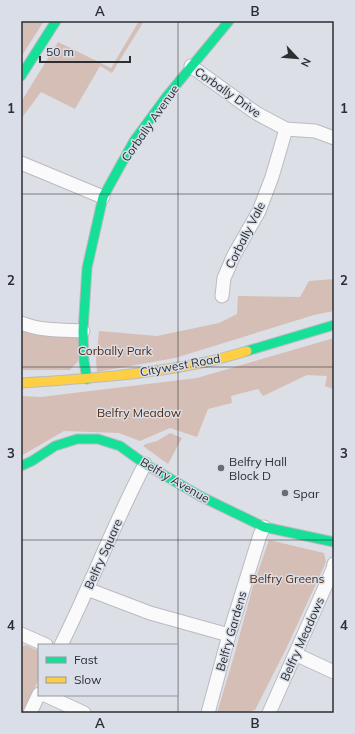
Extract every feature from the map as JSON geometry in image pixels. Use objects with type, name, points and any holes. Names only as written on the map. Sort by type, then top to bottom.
[{"type":"street","points":[[21,76],[56,21]]},
{"type":"street","name":"Corbally Avenue","points":[[87,379],[84,361],[83,331],[87,268],[103,197],[134,142],[191,66],[229,21]]},
{"type":"street","name":"Corbally Drive","points":[[191,66],[256,114],[286,129],[315,131],[334,138]]},
{"type":"street","name":"Corbally Vale","points":[[222,296],[224,278],[234,255],[259,211],[272,177],[286,129]]},
{"type":"street","points":[[21,163],[103,197]]},
{"type":"street","points":[[21,323],[29,326],[54,330],[83,331]]},
{"type":"street","name":"Citywest Road","points":[[21,383],[87,379],[207,362],[334,325]]},
{"type":"street","name":"Belfry Avenue","points":[[21,466],[56,446],[77,439],[98,439],[120,446],[145,464],[200,496],[264,527],[334,542]]},
{"type":"street","name":"Belfry Square","points":[[61,644],[123,508],[145,464]]},
{"type":"street","name":"Belfry Gardens","points":[[208,713],[229,635],[260,535],[264,527]]},
{"type":"street","name":"Belfry Meadows","points":[[269,713],[334,567]]},
{"type":"street","points":[[87,589],[150,613],[229,635]]},
{"type":"street","points":[[21,634],[44,644]]},
{"type":"street","points":[[295,654],[334,672]]},
{"type":"street","points":[[30,713],[38,696]]},
{"type":"street","points":[[47,696],[84,713]]},
{"type":"green space","points":[[21,21],[44,21],[21,57]]},
{"type":"green space","points":[[139,21],[144,21],[112,73],[100,66],[75,109],[41,92],[21,119],[21,102],[58,42],[111,68]]},
{"type":"green space","name":"Corbally Park","points":[[334,279],[334,311],[314,315],[175,358],[97,372],[96,360],[99,331],[157,336],[219,323],[237,314],[238,296],[300,297],[309,281]]},
{"type":"green space","name":"Corbally Park","points":[[21,321],[78,329],[78,361],[70,370],[21,370]]},
{"type":"green space","name":"Belfry Meadow","points":[[334,338],[333,389],[325,386],[327,376],[307,375],[263,396],[258,389],[231,396],[232,403],[208,409],[197,437],[170,428],[140,441],[119,433],[64,431],[21,456],[21,396],[41,397],[197,378]]},
{"type":"green space","points":[[170,433],[182,438],[168,464],[143,446],[157,441]]},
{"type":"green space","name":"Belfry Greens","points":[[269,540],[324,553],[326,562],[287,647],[255,710],[244,713],[217,713],[253,586]]},
{"type":"green space","points":[[26,645],[38,651],[38,681],[23,713],[21,713],[21,647]]},
{"type":"traffic: fast","points":[[21,76],[56,21]]},
{"type":"traffic: fast","points":[[87,379],[84,361],[83,331],[87,268],[103,197],[134,141],[167,96],[229,21]]},
{"type":"traffic: fast","points":[[247,351],[334,325]]},
{"type":"traffic: fast","points":[[21,466],[32,461],[55,446],[77,439],[98,439],[120,446],[145,464],[200,496],[264,527],[334,542]]},
{"type":"traffic: slow","points":[[21,383],[91,378],[160,370],[206,362],[247,351]]},
{"type":"place","name":"Belfry Hall Block D","points":[[221,468]]},
{"type":"place","name":"Spar","points":[[285,493]]}]
